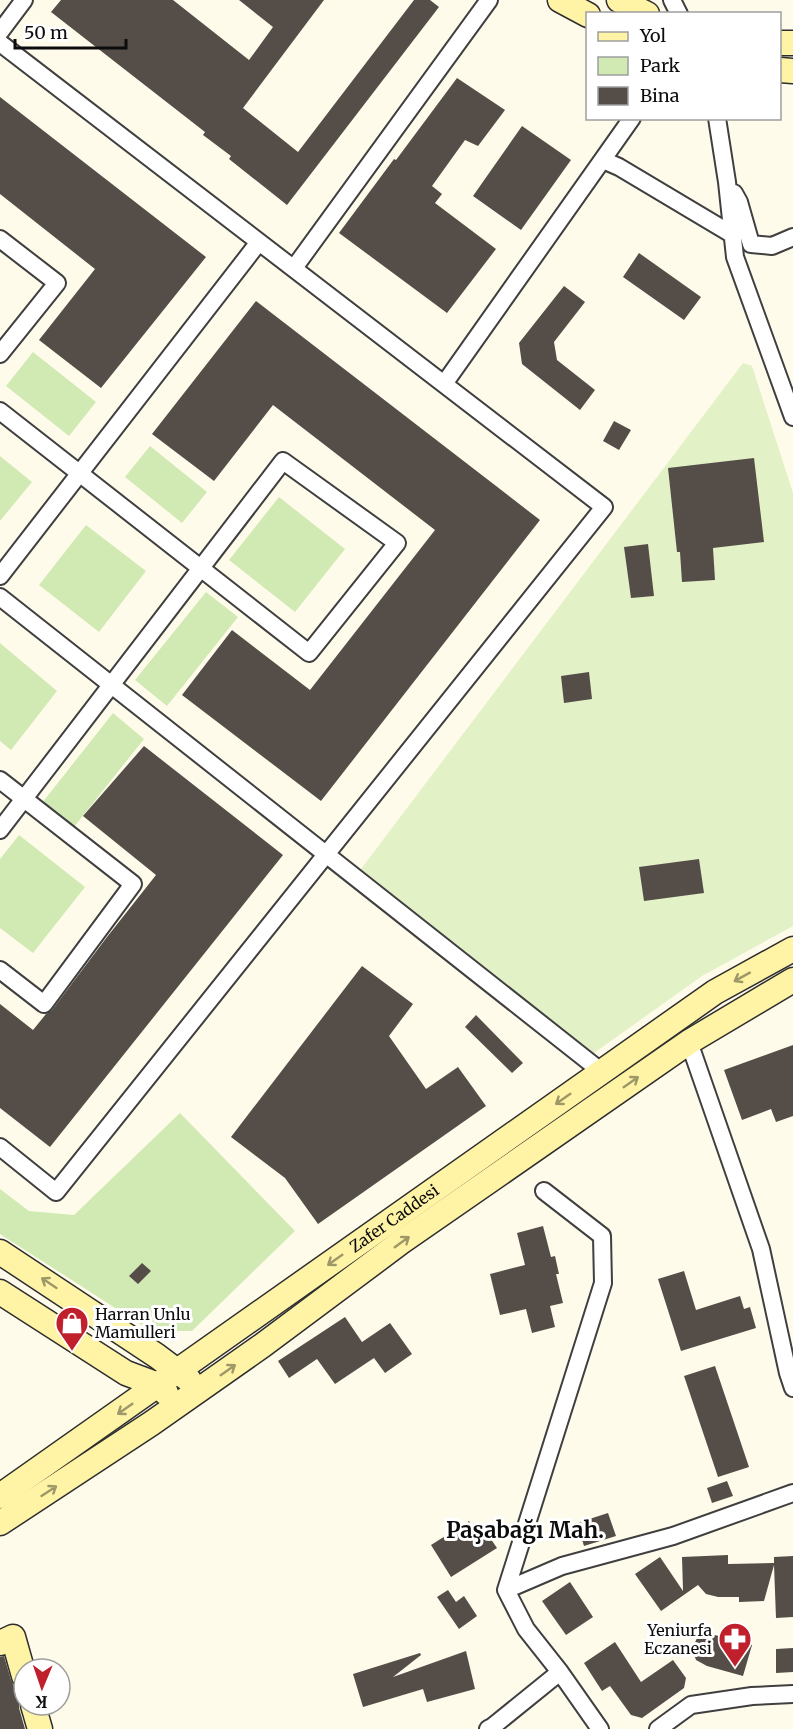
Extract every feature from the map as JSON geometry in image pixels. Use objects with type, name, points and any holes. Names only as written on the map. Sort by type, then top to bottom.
[{"type":"main road","points":[[560,0],[586,14]]},
{"type":"main road","points":[[619,0],[643,12]]},
{"type":"main road","name":"Zafer Caddesi","points":[[0,1496],[715,992],[793,949]]},
{"type":"main road","name":"Zafer Caddesi","points":[[0,1523],[177,1406],[401,1242],[689,1042],[793,980]]},
{"type":"main road","points":[[0,1252],[138,1343],[168,1378],[177,1406]]},
{"type":"main road","points":[[0,1292],[126,1373],[168,1378],[201,1389]]},
{"type":"main road","points":[[0,1644],[13,1637],[19,1657]]},
{"type":"street","points":[[0,32],[24,0]]},
{"type":"street","points":[[294,268],[489,0]]},
{"type":"street","points":[[0,43],[604,507],[56,1192],[0,1147]]},
{"type":"street","points":[[444,384],[632,120]]},
{"type":"street","points":[[717,120],[735,257],[793,417]]},
{"type":"street","points":[[603,160],[619,167],[733,235]]},
{"type":"street","points":[[727,182],[739,202],[751,244],[772,246],[793,237]]},
{"type":"street","points":[[0,239],[57,283],[0,354]]},
{"type":"street","points":[[0,576],[259,242]]},
{"type":"street","points":[[0,411],[80,473],[201,568],[309,653],[397,543],[283,461],[201,568],[111,685],[24,799],[0,830]]},
{"type":"street","points":[[0,597],[602,1072]]},
{"type":"street","points":[[0,780],[133,884],[44,1004],[0,970]]},
{"type":"street","points":[[689,1042],[761,1249],[791,1378]]},
{"type":"street","points":[[544,1191],[602,1236],[603,1283],[506,1590],[526,1629],[600,1729]]},
{"type":"street","points":[[506,1590],[562,1566],[673,1536],[793,1494]]},
{"type":"street","points":[[488,1729],[560,1672]]},
{"type":"street","points":[[658,1729],[692,1705],[753,1696],[793,1694]]},
{"type":"green space","points":[[33,352],[96,402],[69,436],[6,386]]},
{"type":"green space","points":[[743,363],[752,366],[793,493],[793,926],[702,976],[594,1053],[361,869]]},
{"type":"green space","points":[[150,446],[207,492],[182,523],[125,477]]},
{"type":"green space","points":[[0,456],[32,482],[0,521]]},
{"type":"green space","points":[[279,497],[345,549],[295,612],[229,560]]},
{"type":"green space","points":[[86,525],[146,571],[99,632],[39,585]]},
{"type":"green space","points":[[206,592],[238,617],[167,706],[135,680]]},
{"type":"green space","points":[[0,643],[57,691],[11,750],[0,741]]},
{"type":"green space","points":[[113,713],[144,739],[74,827],[42,803]]},
{"type":"green space","points":[[19,835],[85,887],[33,953],[0,928],[0,859]]},
{"type":"green space","points":[[180,1113],[295,1231],[192,1331],[151,1331],[0,1234],[0,1189],[29,1211],[74,1215]]},
{"type":"building","points":[[61,0],[173,0],[249,60],[273,27],[239,0],[324,0],[243,108],[298,152],[414,0],[430,0],[439,7],[287,205],[229,159],[231,156],[203,135],[205,132],[51,12]]},
{"type":"building","points":[[457,78],[505,110],[478,146],[465,140],[432,186],[442,194],[435,203],[496,249],[447,313],[339,233]]},
{"type":"building","points":[[0,97],[206,257],[101,388],[39,340],[95,269],[0,194]]},
{"type":"building","points":[[522,126],[571,160],[521,230],[473,196]]},
{"type":"building","points":[[639,253],[701,297],[684,320],[623,277]]},
{"type":"building","points":[[564,286],[585,302],[554,342],[557,360],[595,390],[580,410],[522,364],[519,343]]},
{"type":"building","points":[[256,301],[540,520],[321,801],[182,695],[232,630],[310,690],[435,530],[273,405],[214,481],[152,434]]},
{"type":"building","points":[[614,421],[631,430],[619,450],[603,441]]},
{"type":"building","points":[[754,458],[764,542],[713,548],[715,580],[682,582],[668,468]]},
{"type":"building","points":[[648,544],[654,596],[631,598],[624,547]]},
{"type":"building","points":[[589,672],[592,699],[564,703],[561,676]]},
{"type":"building","points":[[144,746],[283,855],[50,1147],[0,1108],[0,1004],[33,1030],[52,1010],[156,875],[83,816]]},
{"type":"building","points":[[699,859],[704,893],[644,901],[639,867]]},
{"type":"building","points":[[362,966],[413,1004],[389,1036],[426,1089],[458,1067],[486,1106],[318,1224],[285,1178],[231,1137]]},
{"type":"building","points":[[476,1015],[523,1063],[512,1073],[465,1027]]},
{"type":"building","points":[[793,1045],[793,1116],[776,1122],[771,1109],[742,1120],[724,1070]]},
{"type":"building","points":[[543,1226],[551,1257],[555,1256],[559,1274],[556,1274],[563,1303],[550,1306],[555,1327],[532,1333],[526,1309],[500,1315],[490,1274],[525,1265],[517,1233]]},
{"type":"building","points":[[142,1263],[151,1271],[138,1284],[129,1276]]},
{"type":"building","points":[[684,1271],[696,1310],[740,1296],[744,1309],[750,1307],[756,1328],[681,1351],[658,1279]]},
{"type":"building","points":[[345,1317],[362,1342],[390,1323],[412,1354],[385,1373],[374,1358],[335,1384],[317,1359],[289,1378],[278,1361]]},
{"type":"building","points":[[715,1366],[749,1467],[718,1477],[684,1376]]},
{"type":"building","points":[[727,1481],[733,1496],[712,1503],[707,1488]]},
{"type":"building","points":[[608,1513],[616,1536],[584,1546],[577,1523]]},
{"type":"building","points":[[469,1521],[479,1536],[486,1532],[497,1548],[451,1577],[431,1545]]},
{"type":"building","points":[[728,1555],[728,1564],[774,1563],[774,1557],[793,1556],[793,1617],[776,1618],[774,1565],[764,1601],[739,1602],[739,1597],[718,1597],[706,1594],[698,1585],[661,1611],[635,1574],[660,1557],[683,1591],[682,1557]]},
{"type":"building","points":[[570,1582],[593,1617],[566,1635],[542,1601]]},
{"type":"building","points":[[448,1590],[456,1602],[464,1596],[477,1616],[459,1629],[437,1597]]},
{"type":"building","points":[[711,1634],[752,1645],[743,1676],[707,1666],[696,1660],[692,1649],[697,1638]]},
{"type":"building","points":[[615,1642],[641,1682],[673,1660],[686,1678],[684,1688],[642,1718],[631,1715],[610,1686],[602,1691],[584,1663]]},
{"type":"building","points":[[793,1648],[793,1672],[776,1673],[776,1649]]},
{"type":"building","points":[[466,1651],[475,1689],[427,1702],[423,1689],[363,1707],[353,1674],[420,1653],[421,1655],[393,1677]]},
{"type":"building","points":[[4,1656],[12,1682],[12,1717],[22,1717],[25,1729],[0,1729],[0,1657]]},
{"type":"place","name":"Harran Unlu Mamulleri","points":[[72,1352]]},
{"type":"place","name":"Yeniurfa Eczanesi","points":[[735,1668]]},
{"type":"district","name":"Paşabağı Mah.","points":[[525,1530]]}]
